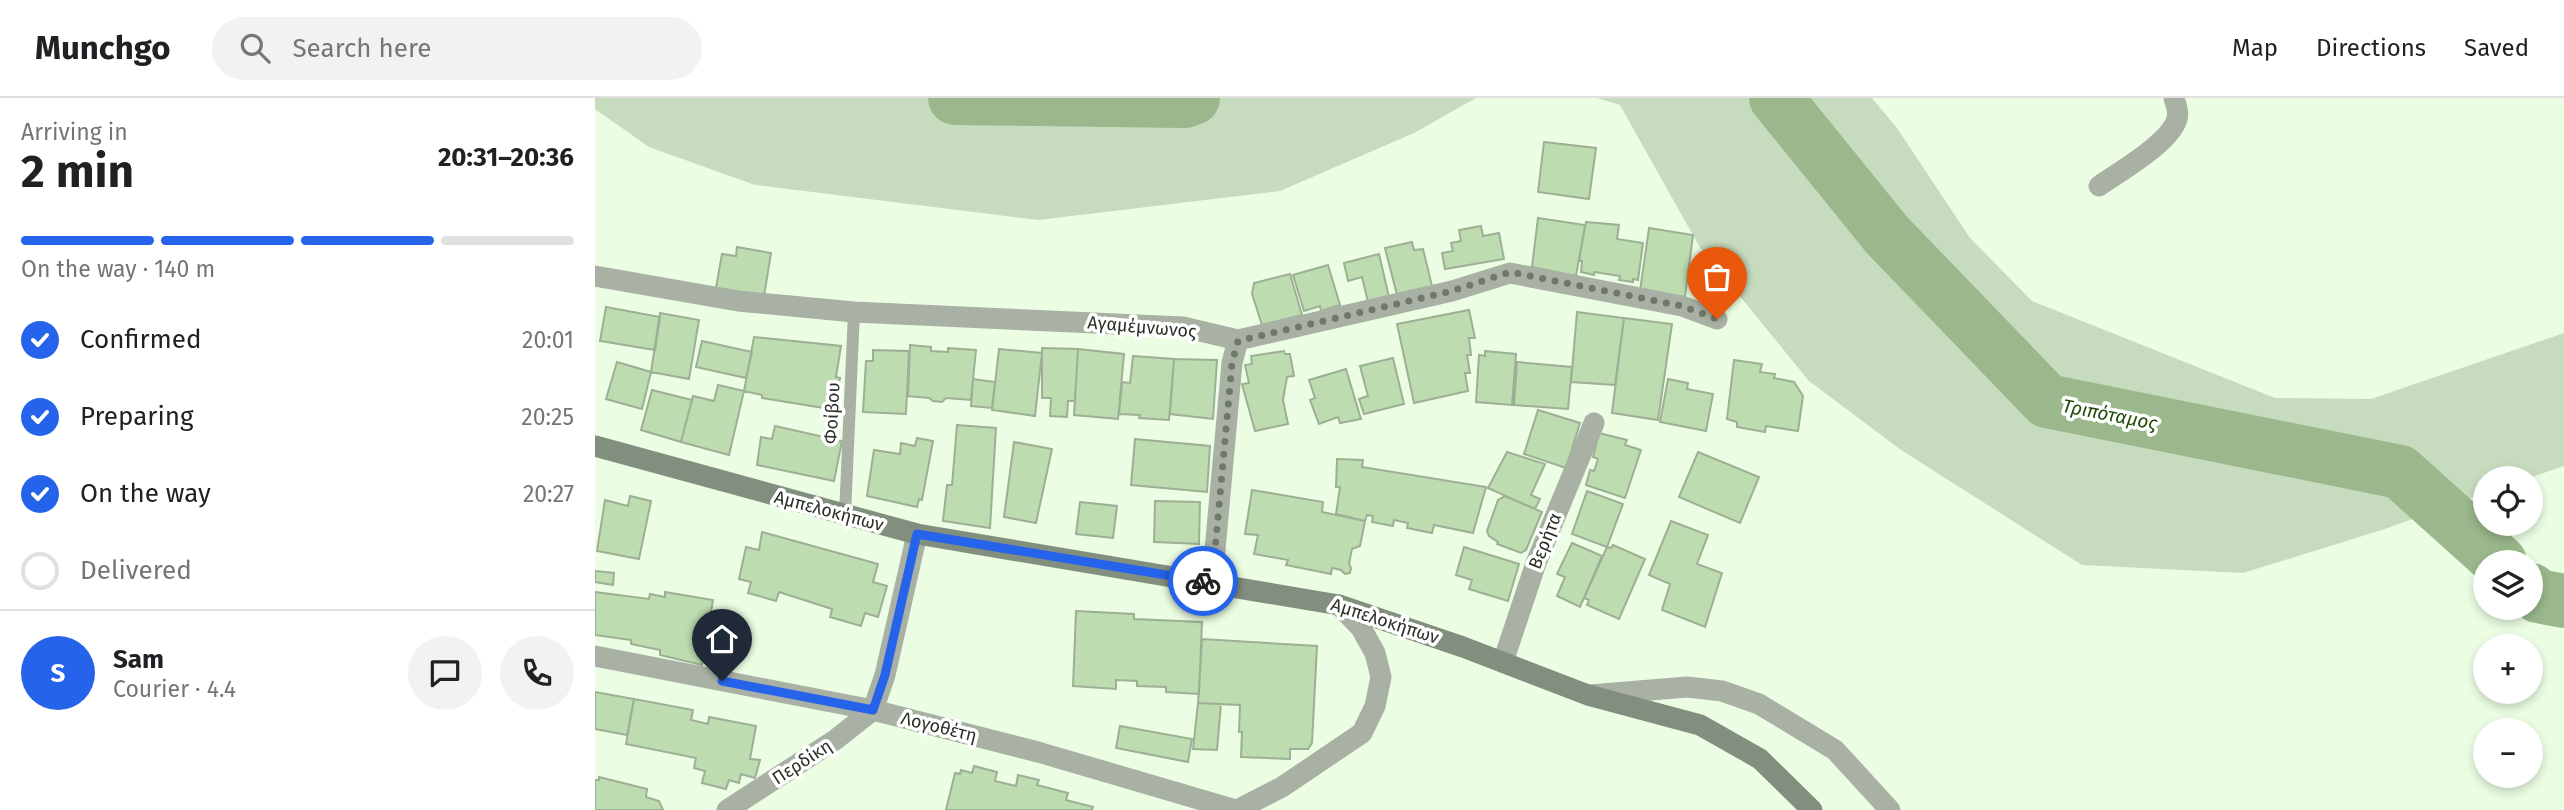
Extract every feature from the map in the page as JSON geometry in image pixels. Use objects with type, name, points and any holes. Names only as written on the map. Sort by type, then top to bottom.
[{"type":"street","points":[[2099,186],[2156,147],[2176,122],[2178,111],[2174,98]]},
{"type":"street","name":"Αγαμέμνωνος","points":[[595,276],[738,301],[854,312],[1183,327],[1238,341],[1452,291],[1510,272],[1682,306],[1717,319]]},
{"type":"street","points":[[1212,583],[1232,363],[1238,341]]},
{"type":"street","name":"Βερήτα","points":[[1503,662],[1536,563],[1594,423]]},
{"type":"street","name":"Αμπελοκήπων","points":[[595,446],[917,534],[1339,605],[1503,662],[1588,695],[1700,725],[1761,759],[1812,810]]},
{"type":"street","points":[[873,710],[885,675],[917,534]]},
{"type":"street","points":[[1236,810],[1282,787],[1362,733],[1375,706],[1381,677],[1375,653],[1361,628],[1339,605]]},
{"type":"street","name":"Λογοθέτη","points":[[595,656],[873,710],[1038,752],[1236,810]]},
{"type":"street","points":[[1588,695],[1687,687],[1722,691],[1759,704],[1835,750],[1890,810]]},
{"type":"street","name":"Περδίκη","points":[[727,810],[835,740],[873,710]]},
{"type":"lane","name":"Φοίβου","points":[[845,515],[854,312]]},
{"type":"green space","points":[[595,98],[1476,98],[1414,133],[1280,191],[1038,220],[755,185],[649,147],[595,109]]},
{"type":"green space","points":[[1597,98],[1872,98],[1897,128],[1970,238],[2032,301],[2275,398],[2371,399],[2564,333],[2564,466],[2543,473],[2543,466],[2473,466],[2473,497],[2385,529],[2243,573],[2082,565],[1901,450],[1809,381],[1699,246],[1620,105]]},
{"type":"building","points":[[1544,142],[1596,148],[1589,199],[1538,192]]},
{"type":"building","points":[[1538,218],[1585,225],[1576,276],[1532,267]]},
{"type":"building","points":[[1586,222],[1619,225],[1617,239],[1643,243],[1638,280],[1633,279],[1633,282],[1619,280],[1620,276],[1581,272],[1582,261],[1579,260]]},
{"type":"building","points":[[1481,226],[1483,236],[1499,233],[1504,259],[1445,269],[1442,253],[1453,251],[1451,243],[1461,241],[1459,230]]},
{"type":"building","points":[[1649,228],[1693,235],[1685,297],[1640,291]]},
{"type":"building","points":[[1412,242],[1414,250],[1423,249],[1432,286],[1397,295],[1385,248]]},
{"type":"building","points":[[737,247],[771,253],[764,296],[716,288],[722,254],[736,256]]},
{"type":"building","points":[[1379,254],[1389,297],[1368,302],[1362,277],[1348,281],[1344,263]]},
{"type":"building","points":[[1328,265],[1340,305],[1321,311],[1320,306],[1304,311],[1293,275]]},
{"type":"building","points":[[1290,274],[1302,315],[1262,325],[1252,294],[1254,283]]},
{"type":"building","points":[[606,307],[660,317],[655,350],[600,341]]},
{"type":"building","points":[[1469,310],[1475,338],[1469,338],[1471,355],[1467,355],[1470,373],[1465,373],[1468,391],[1414,403],[1397,324]]},
{"type":"building","points":[[1577,312],[1624,318],[1615,385],[1571,382]]},
{"type":"building","points":[[660,313],[699,320],[689,379],[651,372]]},
{"type":"building","points":[[1624,318],[1672,324],[1658,420],[1612,413]]},
{"type":"building","points":[[754,337],[841,346],[836,377],[840,378],[830,409],[762,398],[762,395],[744,391]]},
{"type":"building","points":[[702,341],[752,352],[746,378],[696,367]]},
{"type":"building","points":[[910,345],[931,347],[931,351],[948,352],[948,348],[976,350],[971,400],[946,398],[942,402],[908,396]]},
{"type":"building","points":[[1042,348],[1078,349],[1075,401],[1068,401],[1067,417],[1050,416],[1051,398],[1042,398]]},
{"type":"building","points":[[999,349],[1042,353],[1035,416],[992,410]]},
{"type":"building","points":[[1078,349],[1124,354],[1118,419],[1074,415]]},
{"type":"building","points":[[873,350],[909,351],[906,414],[863,412],[866,361],[873,361]]},
{"type":"building","points":[[1284,351],[1285,354],[1290,354],[1294,376],[1287,377],[1283,400],[1288,424],[1255,431],[1242,384],[1249,383],[1245,365],[1252,364],[1251,356]]},
{"type":"building","points":[[1485,351],[1516,354],[1512,405],[1476,402],[1479,355],[1485,356]]},
{"type":"building","points":[[1133,356],[1174,359],[1169,420],[1119,414],[1122,382],[1130,383]]},
{"type":"building","points":[[1393,358],[1404,404],[1364,414],[1359,399],[1368,396],[1360,366]]},
{"type":"building","points":[[1174,359],[1217,360],[1213,419],[1170,414]]},
{"type":"building","points":[[1734,360],[1762,364],[1760,372],[1775,374],[1774,378],[1794,382],[1803,396],[1798,431],[1766,426],[1765,432],[1737,427],[1737,422],[1727,419]]},
{"type":"building","points":[[617,362],[651,372],[642,409],[606,399]]},
{"type":"building","points":[[1517,362],[1572,367],[1568,409],[1514,405]]},
{"type":"building","points":[[1346,369],[1361,419],[1340,423],[1338,417],[1319,424],[1310,400],[1315,398],[1309,380]]},
{"type":"building","points":[[973,379],[995,382],[992,408],[971,406]]},
{"type":"building","points":[[1668,379],[1688,383],[1687,389],[1713,394],[1706,431],[1660,422]]},
{"type":"building","points":[[718,385],[744,391],[729,455],[681,442],[693,396],[714,401]]},
{"type":"building","points":[[652,390],[692,400],[681,442],[641,430]]},
{"type":"building","points":[[1538,410],[1580,423],[1566,468],[1524,454]]},
{"type":"building","points":[[957,425],[996,428],[990,528],[943,521],[947,485],[952,485]]},
{"type":"building","points":[[775,426],[842,441],[834,481],[757,465],[761,437],[772,439]]},
{"type":"building","points":[[1599,433],[1627,440],[1625,445],[1641,450],[1625,498],[1586,485],[1590,470],[1594,471],[1598,459],[1593,457]]},
{"type":"building","points":[[917,438],[933,441],[922,500],[919,499],[917,507],[867,496],[874,450],[900,454],[901,443],[915,446]]},
{"type":"building","points":[[1135,439],[1210,446],[1207,492],[1131,485]]},
{"type":"building","points":[[1014,442],[1052,449],[1036,523],[1004,517]]},
{"type":"building","points":[[1507,452],[1545,464],[1531,495],[1540,499],[1535,509],[1488,488]]},
{"type":"building","points":[[1698,452],[1759,477],[1740,523],[1679,497]]},
{"type":"building","points":[[1337,459],[1363,460],[1362,467],[1486,487],[1473,533],[1434,525],[1432,533],[1407,528],[1408,523],[1394,520],[1393,526],[1372,522],[1373,516],[1367,515],[1365,521],[1336,514],[1340,487],[1336,487]]},
{"type":"building","points":[[1252,490],[1323,502],[1322,512],[1365,521],[1360,546],[1352,549],[1350,573],[1345,574],[1332,568],[1331,574],[1286,565],[1288,560],[1254,554],[1258,535],[1245,534]]},
{"type":"building","points":[[1587,491],[1623,504],[1607,547],[1572,534]]},
{"type":"building","points":[[630,496],[651,501],[639,559],[597,551],[605,500],[628,506]]},
{"type":"building","points":[[1505,496],[1542,512],[1526,550],[1521,553],[1497,544],[1487,531],[1498,500]]},
{"type":"building","points":[[1155,501],[1200,502],[1199,544],[1154,542]]},
{"type":"building","points":[[1080,502],[1117,506],[1113,538],[1076,534]]},
{"type":"building","points":[[1671,521],[1708,535],[1697,564],[1722,573],[1705,627],[1662,610],[1670,584],[1649,575]]},
{"type":"building","points":[[762,532],[878,564],[873,582],[887,586],[878,617],[865,613],[861,626],[830,617],[832,609],[779,592],[776,601],[748,593],[751,582],[739,579],[746,547],[759,550]]},
{"type":"building","points":[[1572,543],[1602,556],[1580,607],[1557,596],[1565,577],[1557,574]]},
{"type":"building","points":[[1613,545],[1645,559],[1619,619],[1587,605],[1589,600],[1584,598],[1607,547],[1611,548]]},
{"type":"building","points":[[1464,547],[1519,564],[1508,601],[1469,589],[1472,580],[1456,575]]},
{"type":"building","points":[[595,571],[614,573],[613,585],[595,582]]},
{"type":"building","points":[[595,592],[649,599],[650,594],[665,597],[665,592],[713,600],[702,665],[660,655],[660,650],[631,644],[631,640],[595,635]]},
{"type":"building","points":[[1076,611],[1134,614],[1134,619],[1202,622],[1199,694],[1166,692],[1166,687],[1137,686],[1137,681],[1116,680],[1116,689],[1073,686]]},
{"type":"building","points":[[1202,639],[1317,646],[1312,743],[1308,749],[1290,749],[1290,759],[1241,757],[1240,705],[1198,703]]},
{"type":"building","points":[[595,692],[634,699],[627,735],[595,729]]},
{"type":"building","points":[[634,699],[693,710],[691,720],[708,724],[709,717],[756,726],[750,759],[760,760],[755,778],[741,774],[739,783],[729,780],[726,789],[702,783],[705,771],[694,768],[696,758],[626,744]]},
{"type":"building","points":[[1198,703],[1221,704],[1217,750],[1193,749]]},
{"type":"building","points":[[1120,726],[1192,739],[1188,762],[1116,748]]},
{"type":"building","points":[[974,766],[997,772],[995,781],[1016,786],[1018,775],[1039,780],[1037,785],[1068,793],[1066,800],[1093,807],[1092,810],[946,810],[955,773],[960,774],[961,770],[972,773]]},
{"type":"building","points":[[599,777],[647,789],[646,797],[659,801],[663,810],[595,810],[595,780],[599,780]]},
{"type":"waterway","name":"Τριπόταμος","points":[[955,98],[1185,101],[1193,98]]},
{"type":"waterway","name":"Τριπόταμος","points":[[1776,98],[1887,235],[2047,401],[2400,472],[2487,550]]},
{"type":"waterway","name":"Τριπόταμος","points":[[2543,597],[2564,601]]},
{"type":"way so far","points":[[1203,581],[1212,583],[1232,363],[1238,341],[1452,291],[1510,272],[1682,306],[1717,319]]},
{"type":"route","points":[[722,681],[873,710],[885,675],[917,534],[1203,581]]}]
